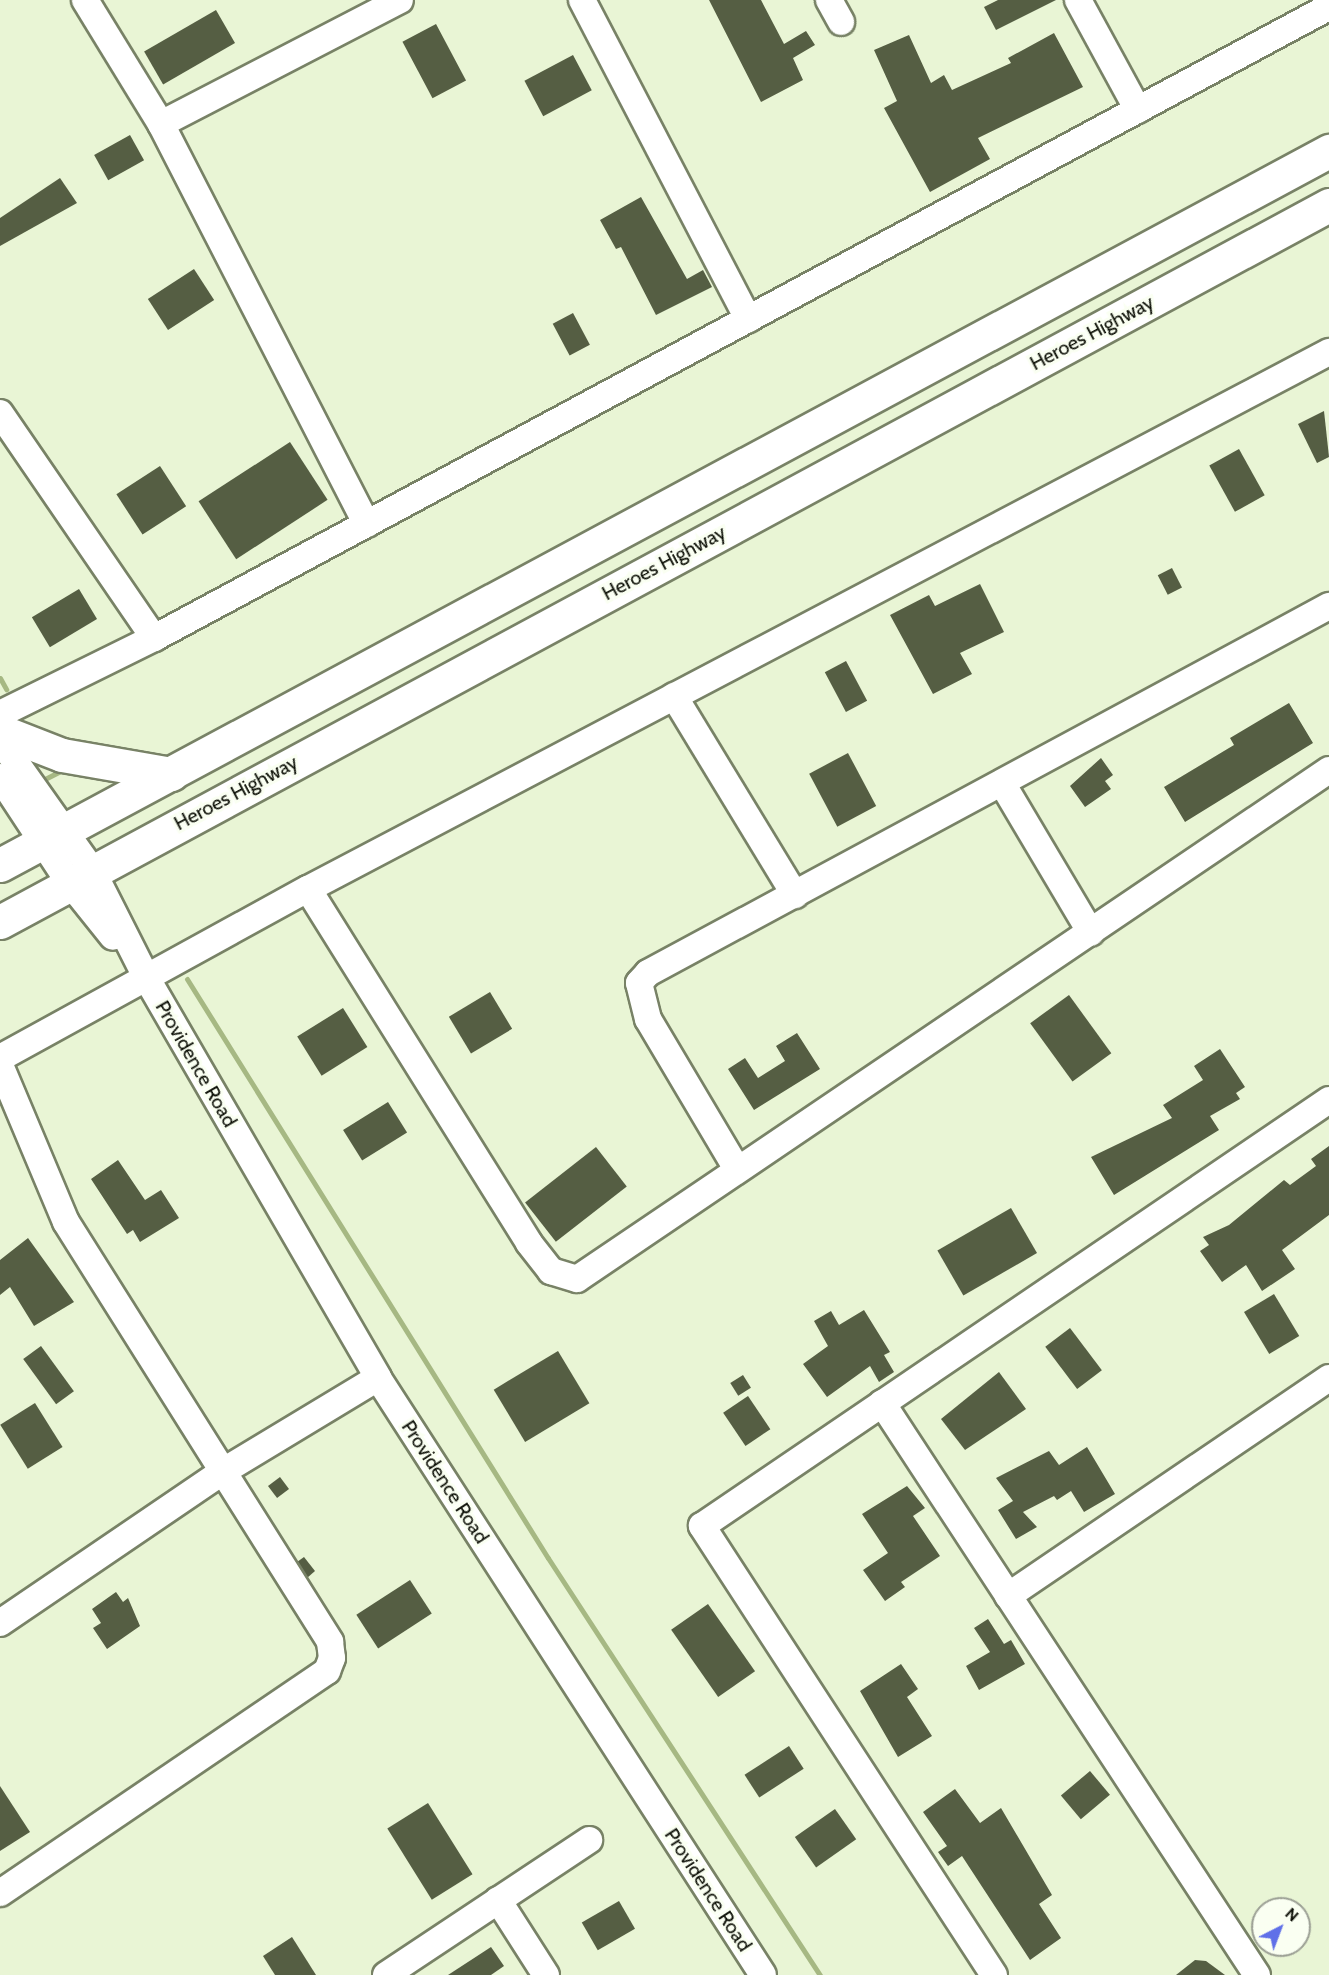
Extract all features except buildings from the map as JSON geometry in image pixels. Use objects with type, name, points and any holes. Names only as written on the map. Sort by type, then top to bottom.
[{"type":"main road","points":[[32,848],[1329,151]]},
{"type":"main road","name":"Heroes Highway","points":[[6,919],[1329,205]]},
{"type":"main road","points":[[0,731],[62,755],[171,774]]},
{"type":"street","points":[[85,0],[161,124],[367,524]]},
{"type":"street","points":[[161,124],[400,0]]},
{"type":"street","points":[[582,0],[748,319]]},
{"type":"street","points":[[829,0],[841,22]]},
{"type":"street","points":[[1078,0],[1138,110]]},
{"type":"street","points":[[0,714],[154,638],[1329,7]]},
{"type":"street","points":[[0,1058],[308,889],[1329,351]]},
{"type":"street","points":[[0,413],[154,638]]},
{"type":"street","points":[[737,1169],[648,1019],[639,983],[795,895],[1329,606]]},
{"type":"street","points":[[674,696],[795,895]]},
{"type":"street","name":"Providence Road","points":[[0,740],[32,848]]},
{"type":"street","points":[[308,889],[551,1271],[577,1279],[588,1275],[737,1169],[1091,933],[1329,770]]},
{"type":"street","name":"Providence Road","points":[[0,777],[32,848],[68,884],[146,977],[378,1378],[763,1975]]},
{"type":"street","points":[[1002,783],[1091,933]]},
{"type":"street","points":[[0,1065],[66,1222],[330,1642],[327,1671],[0,1893]]},
{"type":"street","points":[[994,1975],[702,1526],[1329,1100]]},
{"type":"street","points":[[0,1623],[222,1472],[378,1378]]},
{"type":"street","points":[[1008,1596],[1329,1378]]},
{"type":"street","points":[[882,1403],[1257,1975]]},
{"type":"street","points":[[386,1975],[589,1840]]},
{"type":"street","points":[[498,1900],[546,1975]]},
{"type":"waterway","points":[[0,678],[6,689]]},
{"type":"waterway","points":[[39,782],[59,772]]},
{"type":"waterway","points":[[187,979],[548,1558],[820,1975]]}]
